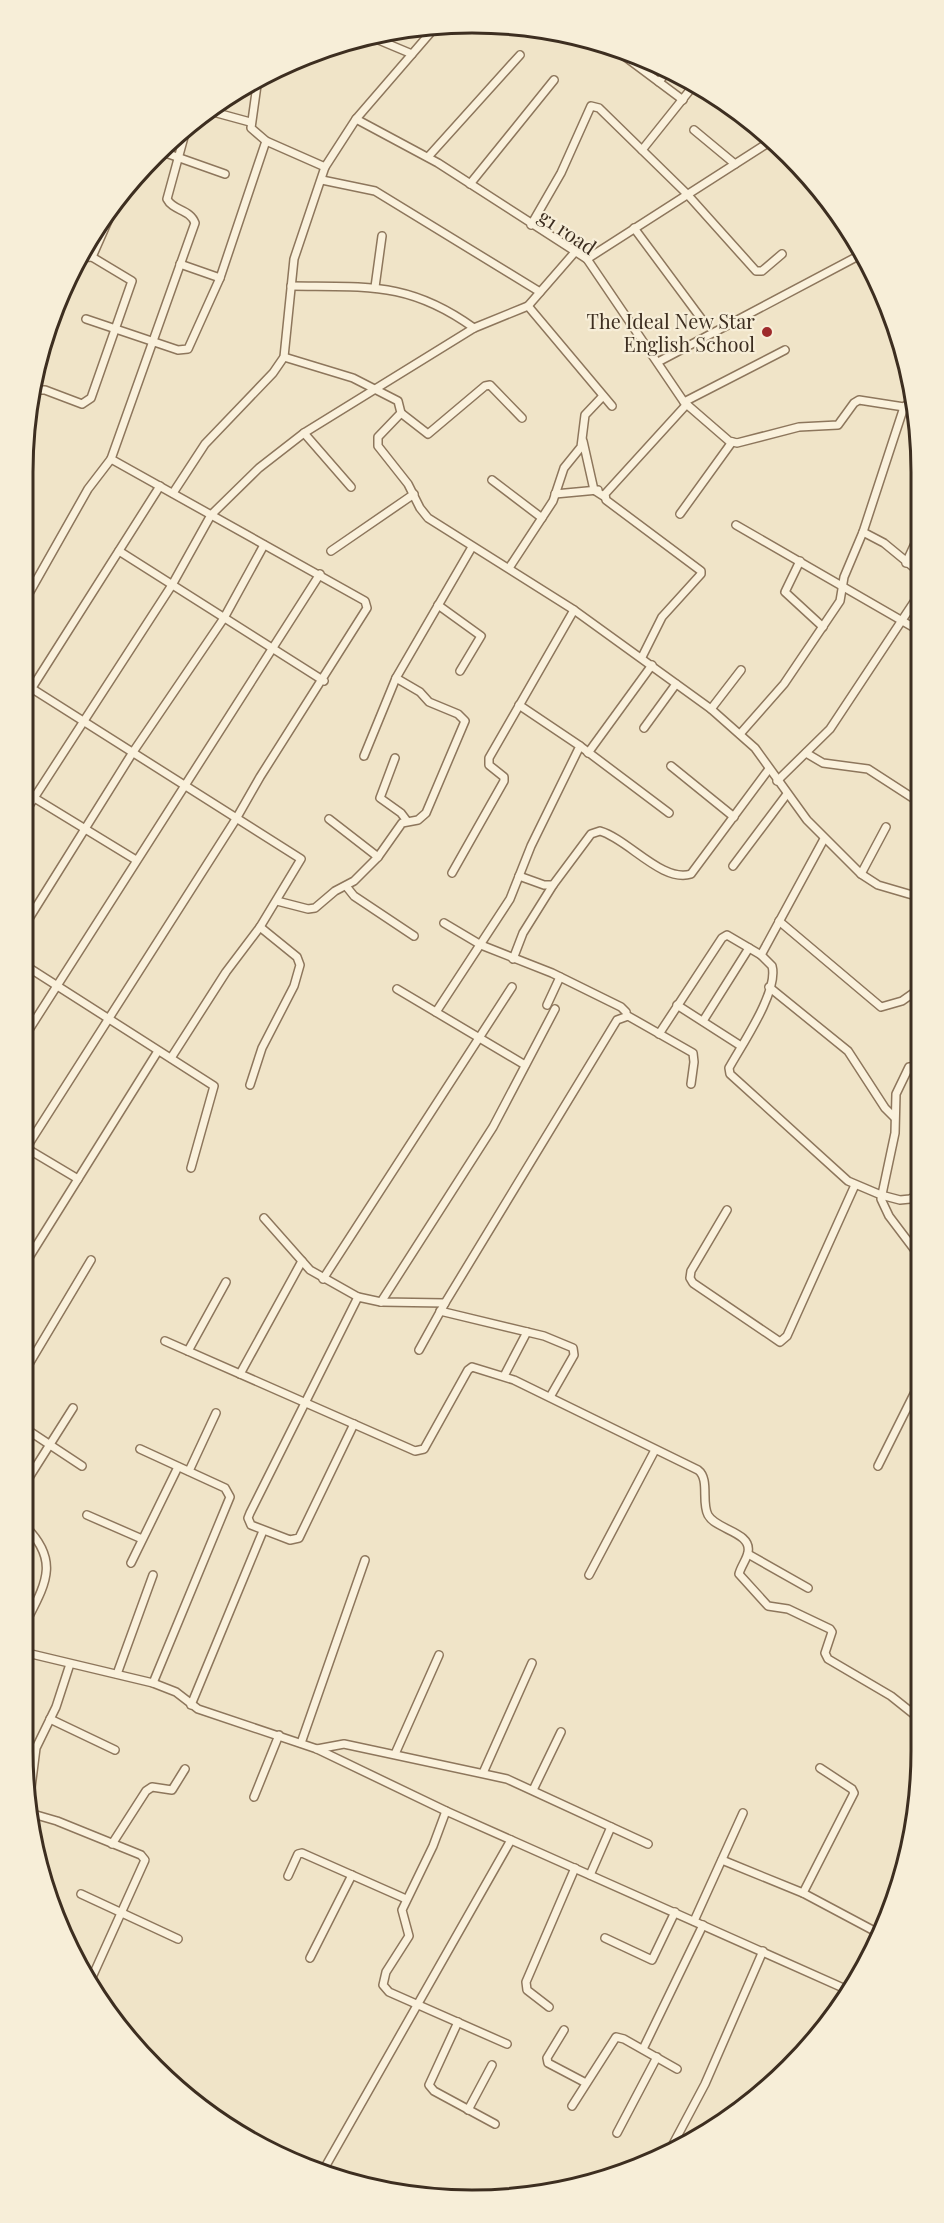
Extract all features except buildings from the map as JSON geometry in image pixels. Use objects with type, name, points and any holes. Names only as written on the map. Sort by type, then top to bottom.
[{"type":"street","points":[[173,493],[205,444],[273,373],[284,357],[294,259],[326,167],[356,119],[428,36]]},
{"type":"street","points":[[383,42],[412,54]]},
{"type":"street","points":[[428,157],[520,55]]},
{"type":"street","points":[[635,64],[683,100]]},
{"type":"street","points":[[659,82],[663,77]]},
{"type":"street","points":[[470,184],[554,80]]},
{"type":"street","points":[[256,90],[250,122],[253,132],[266,141],[326,167]]},
{"type":"street","points":[[642,150],[689,91]]},
{"type":"street","points":[[531,225],[561,173],[591,106],[599,108],[687,194],[756,271],[762,271],[782,254]]},
{"type":"street","points":[[219,114],[250,122]]},
{"type":"street","name":"g1 road","points":[[356,119],[428,157],[587,259],[686,403],[732,442]]},
{"type":"street","points":[[694,130],[735,164]]},
{"type":"street","points":[[86,319],[184,351],[188,349],[220,278],[266,141]]},
{"type":"street","points":[[33,585],[88,489],[111,459],[195,223],[190,214],[172,206],[167,199],[182,143]]},
{"type":"street","points":[[587,259],[765,145]]},
{"type":"street","points":[[170,154],[225,174]]},
{"type":"street","points":[[322,180],[375,191],[540,292]]},
{"type":"street","points":[[634,228],[703,321]]},
{"type":"street","points":[[375,287],[382,236]]},
{"type":"street","points":[[40,390],[82,404],[87,403],[91,398],[132,281],[92,257],[99,240]]},
{"type":"street","points":[[136,860],[34,797],[172,585],[211,515],[259,468],[304,433],[373,388],[474,328],[528,306],[575,252]]},
{"type":"street","points":[[658,362],[855,258]]},
{"type":"street","points":[[180,264],[220,278]]},
{"type":"street","points":[[291,286],[375,287],[411,293],[457,315],[474,328]]},
{"type":"street","points":[[528,306],[612,406]]},
{"type":"street","points":[[606,493],[686,403],[785,350]]},
{"type":"street","points":[[284,357],[339,372],[399,401],[401,413],[428,434],[485,386],[490,385],[522,418]]},
{"type":"street","points":[[594,490],[583,441],[585,415],[599,391]]},
{"type":"street","points":[[680,514],[732,442],[799,428],[838,425],[854,403],[859,400],[904,406],[863,532],[850,560],[840,601],[784,684],[740,734]]},
{"type":"street","points":[[401,413],[377,441],[428,518],[574,610],[711,709],[740,734],[824,838],[861,874],[878,885],[911,894]]},
{"type":"street","points":[[304,433],[351,487]]},
{"type":"street","points":[[509,568],[542,518],[555,494],[564,468],[583,441]]},
{"type":"street","points":[[33,1137],[236,819],[260,777],[324,681],[367,608],[365,601],[320,574],[111,459]]},
{"type":"street","points":[[492,480],[542,518]]},
{"type":"street","points":[[33,685],[160,486]]},
{"type":"street","points":[[555,494],[594,490],[606,493],[700,572],[701,574],[662,617],[642,657]]},
{"type":"street","points":[[331,551],[414,494]]},
{"type":"street","points":[[736,525],[911,625]]},
{"type":"street","points":[[863,532],[889,547],[911,566]]},
{"type":"street","points":[[33,910],[133,752],[224,618],[264,544]]},
{"type":"street","points":[[364,756],[396,678],[472,547]]},
{"type":"street","points":[[118,551],[324,681]]},
{"type":"street","points":[[906,563],[911,552]]},
{"type":"street","points":[[800,561],[785,592],[823,627]]},
{"type":"street","points":[[33,1022],[320,574]]},
{"type":"street","points":[[438,605],[481,636],[460,671]]},
{"type":"street","points":[[777,781],[830,729],[911,607]]},
{"type":"street","points":[[453,873],[504,781],[504,777],[488,762],[574,610]]},
{"type":"street","points":[[588,753],[652,665]]},
{"type":"street","points":[[711,709],[741,670]]},
{"type":"street","points":[[277,901],[312,909],[335,891],[346,886],[378,857],[398,827],[407,821],[418,820],[426,813],[465,721],[458,714],[429,702],[420,692],[396,678]]},
{"type":"street","points":[[644,728],[676,684]]},
{"type":"street","points":[[33,689],[185,784],[236,819],[300,856],[301,864],[260,927],[226,972],[171,1058]]},
{"type":"street","points":[[519,705],[580,746],[669,813]]},
{"type":"street","points":[[436,1012],[510,899],[580,746]]},
{"type":"street","points":[[807,753],[823,763],[867,770],[911,797]]},
{"type":"street","points":[[395,758],[380,798],[401,813],[407,821]]},
{"type":"street","points":[[671,766],[734,817]]},
{"type":"street","points":[[513,959],[524,933],[553,885],[591,834],[600,831],[677,876],[691,874],[769,769]]},
{"type":"street","points":[[734,866],[787,795]]},
{"type":"street","points":[[329,819],[378,857]]},
{"type":"street","points":[[861,874],[886,827]]},
{"type":"street","points":[[761,955],[824,838]]},
{"type":"street","points":[[519,876],[544,885],[553,885]]},
{"type":"street","points":[[346,886],[354,896],[414,936]]},
{"type":"street","points":[[779,921],[881,1006],[902,1001],[911,995]]},
{"type":"street","points":[[444,923],[480,945],[560,977],[626,1012]]},
{"type":"street","points":[[250,1085],[262,1048],[294,986],[300,965],[297,957],[260,927]]},
{"type":"street","points":[[659,1034],[722,938],[728,935],[761,955],[772,966],[774,973],[756,1021],[729,1068],[730,1074],[842,1176],[855,1185],[881,1196],[900,1200],[911,1198]]},
{"type":"street","points":[[703,1021],[749,948]]},
{"type":"street","points":[[33,971],[212,1084],[215,1089],[191,1168]]},
{"type":"street","points":[[547,1005],[560,977]]},
{"type":"street","points":[[323,1278],[512,987]]},
{"type":"street","points":[[769,987],[848,1052],[885,1108],[894,1117]]},
{"type":"street","points":[[397,989],[525,1065]]},
{"type":"street","points":[[677,1005],[741,1046]]},
{"type":"street","points":[[381,1302],[494,1126],[555,1009]]},
{"type":"street","points":[[419,1350],[440,1311],[616,1020],[628,1016],[693,1053],[691,1084]]},
{"type":"street","points":[[33,1250],[158,1051]]},
{"type":"street","points":[[911,1067],[899,1083],[894,1117],[895,1133],[881,1196],[882,1205],[911,1245]]},
{"type":"street","points":[[33,1156],[78,1179]]},
{"type":"street","points":[[727,1210],[691,1271],[690,1278],[693,1283],[780,1342],[787,1336],[855,1185]]},
{"type":"street","points":[[264,1218],[302,1261],[323,1278],[357,1296],[381,1302],[445,1303]]},
{"type":"street","points":[[33,1356],[91,1260]]},
{"type":"street","points":[[240,1374],[302,1261]]},
{"type":"street","points":[[188,1351],[226,1282]]},
{"type":"street","points":[[354,1424],[299,1538],[290,1540],[251,1525],[248,1518],[357,1296]]},
{"type":"street","points":[[440,1311],[527,1332],[554,1340],[575,1350],[550,1397]]},
{"type":"street","points":[[504,1376],[527,1332]]},
{"type":"street","points":[[165,1341],[415,1451],[422,1452],[470,1368],[504,1376],[702,1472],[707,1514],[717,1524],[744,1540],[748,1546],[748,1554],[739,1574],[764,1604],[788,1609],[830,1629],[832,1632],[825,1653],[828,1659],[891,1696],[911,1712]]},
{"type":"street","points":[[878,1466],[911,1400]]},
{"type":"street","points":[[33,1469],[74,1408]]},
{"type":"street","points":[[189,1472],[216,1413]]},
{"type":"street","points":[[33,1434],[82,1466]]},
{"type":"street","points":[[140,1449],[225,1488],[230,1497],[153,1683]]},
{"type":"street","points":[[589,1575],[655,1450]]},
{"type":"street","points":[[131,1563],[178,1467]]},
{"type":"street","points":[[87,1515],[142,1539]]},
{"type":"street","points":[[191,1705],[263,1531]]},
{"type":"street","points":[[33,1536],[45,1553],[47,1566],[44,1587],[33,1608]]},
{"type":"street","points":[[748,1554],[808,1588]]},
{"type":"street","points":[[301,1743],[365,1560]]},
{"type":"street","points":[[117,1674],[153,1575]]},
{"type":"street","points":[[33,1655],[153,1683],[176,1692],[191,1705],[317,1749],[446,1811],[842,1987]]},
{"type":"street","points":[[395,1755],[439,1655]]},
{"type":"street","points":[[483,1773],[532,1663]]},
{"type":"street","points":[[34,1766],[35,1754],[70,1664]]},
{"type":"street","points":[[50,1719],[115,1750]]},
{"type":"street","points":[[533,1790],[561,1732]]},
{"type":"street","points":[[254,1797],[279,1735]]},
{"type":"street","points":[[317,1749],[344,1744],[507,1779],[648,1844]]},
{"type":"street","points":[[803,1893],[854,1794],[852,1789],[820,1768]]},
{"type":"street","points":[[112,1844],[146,1791],[152,1787],[172,1790],[185,1769]]},
{"type":"street","points":[[446,1811],[433,1846],[406,1899],[402,1916],[409,1936],[386,1972],[383,1985],[389,1992],[507,2044]]},
{"type":"street","points":[[694,1921],[743,1813]]},
{"type":"street","points":[[38,1816],[57,1821],[141,1855],[145,1860],[94,1973]]},
{"type":"street","points":[[590,1875],[611,1827]]},
{"type":"street","points":[[326,2165],[511,1840]]},
{"type":"street","points":[[288,1876],[300,1852],[406,1899]]},
{"type":"street","points":[[722,1860],[803,1893],[873,1931]]},
{"type":"street","points":[[549,2007],[527,1990],[526,1982],[576,1868]]},
{"type":"street","points":[[310,1958],[352,1875]]},
{"type":"street","points":[[81,1894],[178,1939]]},
{"type":"street","points":[[605,1938],[652,1960],[675,1912]]},
{"type":"street","points":[[643,2049],[703,1925]]},
{"type":"street","points":[[675,2140],[705,2084],[763,1951]]},
{"type":"street","points":[[458,2022],[429,2085],[434,2091],[495,2124]]},
{"type":"street","points":[[564,2030],[547,2058],[548,2063],[586,2083]]},
{"type":"street","points":[[572,2106],[616,2037],[643,2049],[677,2069]]},
{"type":"street","points":[[617,2133],[657,2057]]},
{"type":"street","points":[[468,2110],[492,2066]]},
{"type":"place","name":"The Ideal New Star English School","points":[[767,332]]}]
